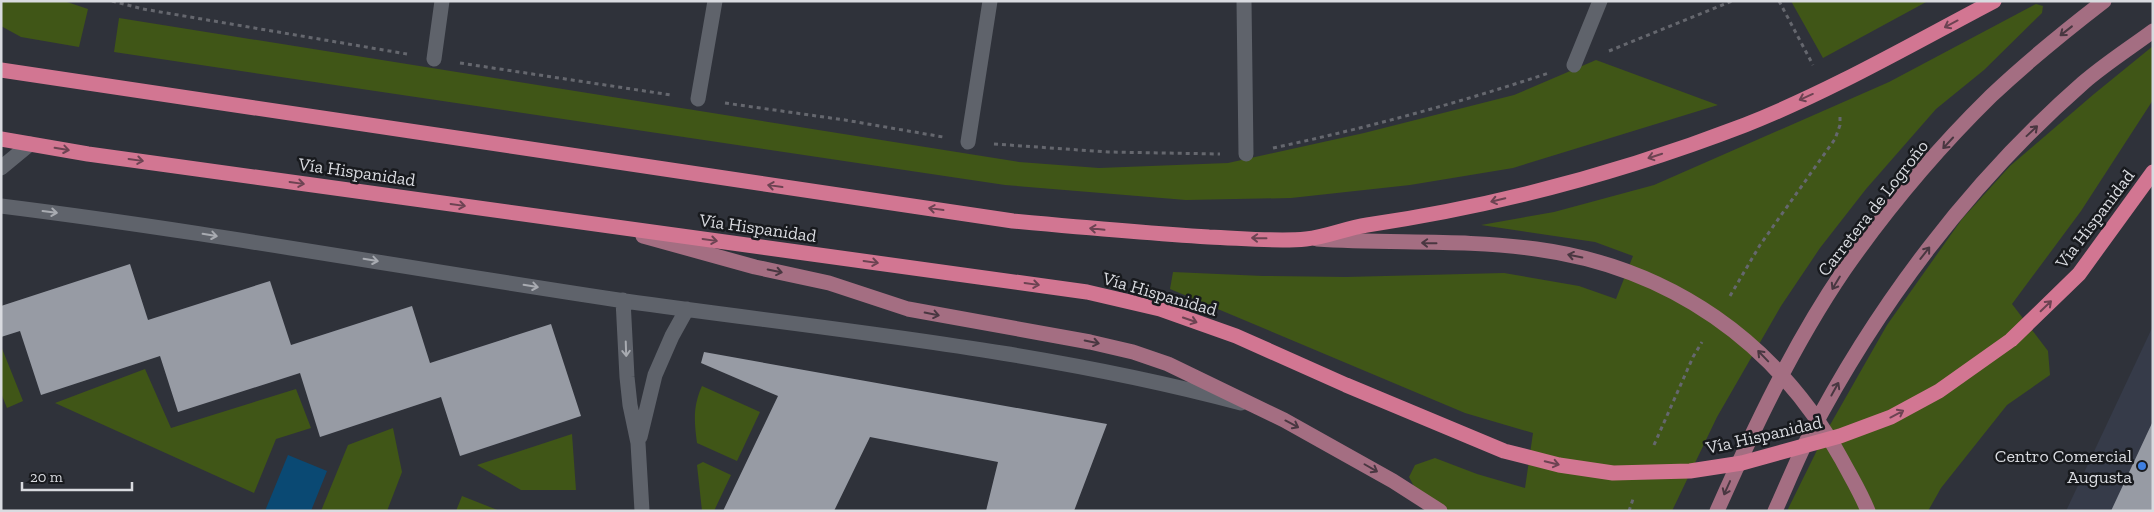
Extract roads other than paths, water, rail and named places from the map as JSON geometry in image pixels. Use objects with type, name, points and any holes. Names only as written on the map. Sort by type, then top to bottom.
[{"type":"highway","points":[[1,70],[1013,221],[1126,232],[1230,238],[1308,239],[1353,227],[1437,214],[1521,195],[1657,156],[1746,124],[1826,88],[1994,1]]},
{"type":"highway","name":"Vía Hispanidad","points":[[1,140],[1087,292],[1160,310],[1236,336],[1355,389],[1504,451],[1559,465],[1613,472],[1690,470],[1742,463],[1840,436],[1891,417],[1939,391],[2011,340],[2079,274],[2153,172]]},
{"type":"main road","name":"Carretera de Logroño","points":[[1717,511],[1756,424],[1801,342],[1844,270],[1915,178],[1991,97],[2053,41],[2104,1]]},
{"type":"main road","points":[[1775,511],[1807,439],[1846,369],[1907,276],[1963,205],[2024,139],[2084,82],[2153,31]]},
{"type":"main road","points":[[610,226],[755,267],[829,283],[908,309],[1090,342],[1133,352],[1168,364],[1329,444],[1440,511]]},
{"type":"main road","points":[[1308,239],[1478,244],[1536,249],[1580,257],[1623,268],[1670,289],[1720,320],[1756,349],[1790,384],[1826,432],[1862,496],[1868,511]]},
{"type":"street","points":[[434,59],[442,1]]},
{"type":"street","points":[[698,99],[715,1]]},
{"type":"street","points":[[968,142],[990,1]]},
{"type":"street","points":[[1244,1],[1246,154]]},
{"type":"street","points":[[1574,66],[1600,1]]},
{"type":"street","points":[[1,168],[30,144]]},
{"type":"street","points":[[1,206],[285,247],[623,300],[842,329],[1010,354],[1136,378],[1254,407]]},
{"type":"street","points":[[623,300],[628,386],[638,444],[642,511]]},
{"type":"street","points":[[638,444],[655,375],[672,336],[687,309]]},
{"type":"water","points":[[288,455],[327,471],[311,511],[265,511]]},
{"type":"place","name":"Centro Comercial Augusta","points":[[2142,466]]}]
